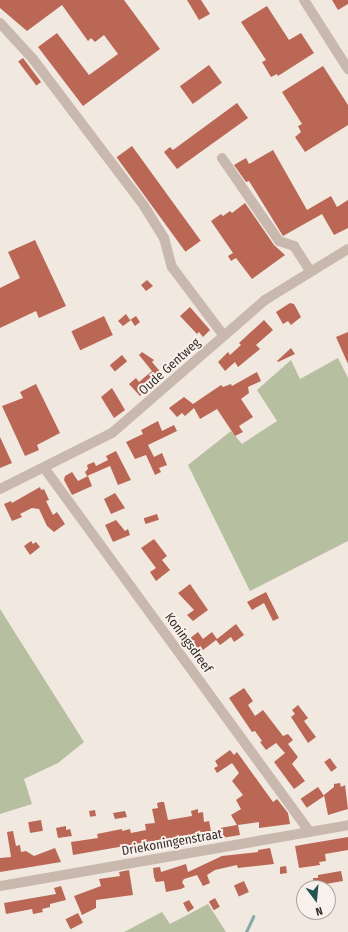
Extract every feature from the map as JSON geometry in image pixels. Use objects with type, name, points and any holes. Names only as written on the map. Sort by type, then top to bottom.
[{"type":"street","points":[[304,0],[348,69]]},
{"type":"street","points":[[0,23],[33,59],[144,206],[164,238],[172,267],[224,336]]},
{"type":"street","points":[[222,158],[279,241],[294,246],[310,271]]},
{"type":"street","name":"Oude Gentweg","points":[[0,489],[45,469],[97,443],[117,430],[265,300],[310,271],[348,250]]},
{"type":"street","name":"Koningsdreef","points":[[45,469],[310,832]]},
{"type":"street","name":"Driekoningenstraat","points":[[0,886],[348,825]]},
{"type":"green space","points":[[338,358],[348,378],[348,541],[250,591],[188,465],[231,431],[242,444],[277,421],[257,390],[291,360],[300,379]]},
{"type":"green space","points":[[0,609],[84,742],[58,763],[24,779],[32,804],[0,814]]},
{"type":"green space","points":[[208,904],[226,932],[124,932],[162,912],[170,924]]},
{"type":"building","points":[[0,0],[124,0],[160,49],[83,106],[38,47],[57,33],[89,75],[118,54],[104,35],[95,42],[91,38],[88,41],[62,5],[27,31],[0,8]]},
{"type":"building","points":[[187,0],[201,0],[210,14],[199,20]]},
{"type":"building","points":[[332,0],[348,0],[348,4],[338,10]]},
{"type":"building","points":[[267,6],[289,40],[301,33],[314,53],[278,76],[277,74],[271,77],[262,62],[266,60],[241,22]]},
{"type":"building","points":[[23,58],[41,82],[36,86],[18,62]]},
{"type":"building","points":[[209,65],[222,83],[193,104],[180,86]]},
{"type":"building","points":[[323,66],[348,105],[348,125],[305,152],[295,137],[301,132],[298,126],[302,124],[282,92]]},
{"type":"building","points":[[237,103],[248,118],[177,169],[164,152],[170,147],[173,150]]},
{"type":"building","points":[[132,146],[201,241],[185,252],[117,157]]},
{"type":"building","points":[[273,150],[307,210],[331,196],[337,207],[348,200],[348,228],[334,235],[322,214],[283,236],[249,181],[246,182],[234,165],[246,158],[249,164]]},
{"type":"building","points":[[245,203],[274,245],[285,255],[252,279],[236,258],[231,261],[228,256],[233,253],[211,221],[221,214],[223,216],[230,211],[232,213]]},
{"type":"building","points":[[35,240],[66,306],[39,318],[36,311],[0,328],[0,288],[20,278],[8,252]]},
{"type":"building","points":[[147,280],[153,286],[146,291],[141,285]]},
{"type":"building","points":[[290,303],[294,304],[301,317],[291,325],[288,321],[283,324],[276,312]]},
{"type":"building","points":[[190,307],[210,330],[203,337],[199,332],[197,334],[180,316]]},
{"type":"building","points":[[126,314],[130,320],[136,316],[140,322],[135,326],[131,320],[123,326],[118,321]]},
{"type":"building","points":[[104,316],[113,335],[80,350],[71,331]]},
{"type":"building","points":[[264,320],[273,330],[256,345],[260,349],[238,367],[235,362],[225,371],[218,362],[228,352],[230,355],[241,345],[239,343]]},
{"type":"building","points":[[348,332],[348,364],[336,337]]},
{"type":"building","points":[[291,348],[295,354],[278,362],[277,361]]},
{"type":"building","points":[[142,352],[154,360],[152,362],[163,375],[157,380],[155,378],[144,387],[147,390],[140,396],[129,384],[136,378],[139,382],[152,371],[139,355]]},
{"type":"building","points":[[122,355],[127,361],[115,371],[110,365]]},
{"type":"building","points":[[257,372],[261,381],[248,387],[249,393],[241,399],[253,417],[239,426],[243,432],[235,436],[217,409],[200,419],[194,408],[185,416],[182,413],[177,417],[169,408],[184,397],[193,404],[221,385],[223,387],[231,384],[232,386]]},
{"type":"building","points":[[36,384],[60,433],[37,445],[39,450],[25,456],[2,406],[23,398],[20,392]]},
{"type":"building","points":[[112,388],[125,410],[114,418],[101,397]]},
{"type":"building","points":[[158,421],[162,431],[174,425],[177,431],[148,445],[154,457],[162,453],[167,465],[159,468],[161,472],[155,475],[146,455],[135,459],[126,442],[143,434],[141,430]]},
{"type":"building","points":[[0,437],[12,463],[0,468]]},
{"type":"building","points":[[116,451],[131,480],[118,485],[110,466],[87,476],[85,472],[88,469],[87,465],[94,462],[96,466],[108,460],[106,456]]},
{"type":"building","points":[[72,472],[78,481],[88,476],[92,486],[72,495],[64,480],[65,476]]},
{"type":"building","points":[[40,487],[41,490],[44,489],[49,500],[46,501],[53,515],[57,512],[65,524],[54,532],[47,526],[39,509],[32,508],[20,514],[22,517],[12,521],[4,504],[11,501],[12,503]]},
{"type":"building","points":[[115,493],[125,508],[111,514],[104,499]]},
{"type":"building","points":[[157,514],[159,520],[146,524],[144,518]]},
{"type":"building","points":[[116,520],[125,531],[128,529],[130,535],[113,542],[105,525]]},
{"type":"building","points":[[154,539],[167,556],[162,560],[170,570],[156,581],[150,572],[156,568],[141,548]]},
{"type":"building","points":[[31,541],[33,544],[36,542],[40,547],[30,555],[24,546]]},
{"type":"building","points":[[190,584],[208,610],[193,621],[187,615],[194,610],[178,593]]},
{"type":"building","points":[[266,592],[279,618],[273,621],[264,603],[252,610],[247,602]]},
{"type":"building","points":[[236,624],[244,635],[234,642],[231,637],[220,645],[216,640],[199,653],[189,639],[198,632],[203,639],[212,632],[217,639]]},
{"type":"building","points":[[244,688],[253,701],[248,705],[255,716],[263,710],[283,736],[288,734],[293,740],[288,744],[298,757],[292,764],[305,781],[294,789],[274,762],[285,753],[276,743],[266,750],[255,731],[252,732],[229,698]]},
{"type":"building","points":[[298,705],[308,718],[304,721],[316,737],[308,743],[291,717],[295,714],[292,710]]},
{"type":"building","points":[[230,750],[234,755],[237,752],[273,802],[277,799],[288,813],[290,824],[259,828],[259,822],[238,825],[240,835],[222,838],[220,828],[237,825],[231,815],[241,809],[236,800],[243,795],[232,781],[239,773],[232,763],[217,773],[214,768],[218,766],[215,761]]},
{"type":"building","points":[[330,758],[337,768],[331,772],[324,762]]},
{"type":"building","points":[[340,783],[341,787],[345,785],[348,809],[328,815],[324,795],[334,787],[334,784]]},
{"type":"building","points":[[318,787],[324,796],[307,808],[301,799]]},
{"type":"building","points":[[164,802],[168,820],[192,816],[191,811],[198,809],[198,813],[203,812],[204,822],[209,821],[211,831],[73,855],[71,842],[98,838],[97,834],[122,829],[122,831],[130,829],[131,833],[146,830],[145,824],[155,823],[152,809],[158,808],[157,803]]},
{"type":"building","points":[[95,810],[96,816],[90,817],[89,811]]},
{"type":"building","points":[[125,811],[127,817],[115,819],[113,813]]},
{"type":"building","points":[[41,820],[43,831],[30,833],[28,822]]},
{"type":"building","points":[[66,826],[66,830],[70,829],[72,836],[58,838],[56,828]]},
{"type":"building","points":[[13,831],[16,846],[20,845],[21,852],[26,851],[34,856],[55,848],[61,862],[0,872],[0,858],[11,857],[7,832]]},
{"type":"building","points":[[348,837],[348,850],[325,854],[326,861],[319,862],[320,865],[299,868],[295,846]]},
{"type":"building","points":[[270,848],[274,864],[238,868],[237,865],[215,870],[207,875],[210,883],[203,886],[197,875],[184,879],[182,882],[185,887],[166,892],[164,881],[156,882],[154,877],[153,868],[160,867],[161,872],[186,864],[188,872],[222,856],[258,852],[258,850]]},
{"type":"building","points":[[286,866],[287,873],[280,874],[280,867]]},
{"type":"building","points":[[129,870],[133,895],[96,900],[96,908],[82,915],[74,896],[101,886],[99,879],[120,876],[119,872]]},
{"type":"building","points":[[341,871],[343,881],[336,882],[336,880],[313,880],[313,878],[318,878],[318,875]]},
{"type":"building","points":[[244,881],[249,892],[239,896],[234,885]]},
{"type":"building","points":[[61,886],[66,900],[50,904],[50,907],[42,909],[43,912],[33,914],[32,909],[6,914],[4,903],[56,894],[54,888]]},
{"type":"building","points":[[215,898],[220,907],[214,910],[209,901]]},
{"type":"building","points":[[189,900],[194,908],[188,912],[183,903]]},
{"type":"building","points":[[78,913],[83,923],[71,929],[66,919]]},
{"type":"waterway","points":[[246,932],[253,917]]}]
